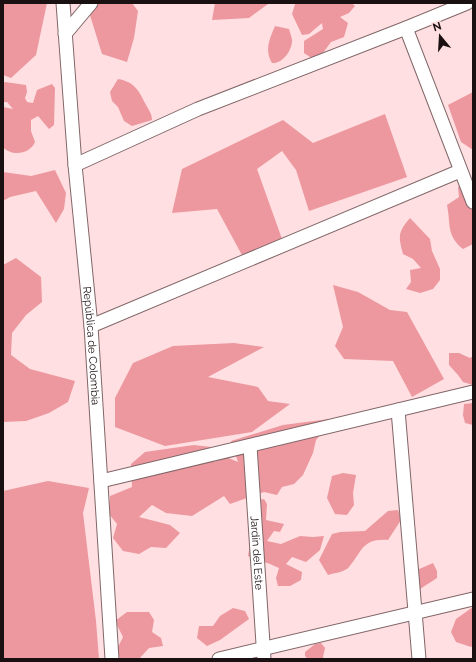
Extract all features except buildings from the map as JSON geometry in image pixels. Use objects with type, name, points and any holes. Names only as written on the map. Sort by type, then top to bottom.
[{"type":"street","name":"República de Colombia","points":[[63,3],[75,165],[91,326],[112,659]]},
{"type":"street","points":[[65,34],[91,3]]},
{"type":"street","points":[[75,165],[198,109],[467,3]]},
{"type":"street","points":[[406,28],[473,202]]},
{"type":"street","points":[[91,326],[460,171]]},
{"type":"street","points":[[101,482],[473,392]]},
{"type":"street","points":[[398,410],[419,659]]},
{"type":"street","name":"Jardín del Este","points":[[250,446],[264,654]]},
{"type":"street","points":[[219,659],[264,654],[415,612],[473,599]]},
{"type":"shaded area","points":[[3,3],[47,3],[36,55],[11,78],[3,75]]},
{"type":"shaded area","points":[[98,3],[132,3],[138,11],[134,38],[127,62],[102,54],[89,12]]},
{"type":"shaded area","points":[[215,3],[268,4],[249,18],[212,20]]},
{"type":"shaded area","points":[[352,3],[355,6],[349,13],[340,17],[348,23],[344,37],[331,42],[320,57],[313,59],[304,53],[304,41],[323,29],[322,23],[309,34],[302,35],[292,14],[295,4]]},
{"type":"shaded area","points":[[275,26],[289,29],[292,43],[289,51],[280,61],[272,63],[268,49]]},
{"type":"shaded area","points":[[118,79],[132,84],[138,90],[150,111],[152,120],[132,126],[124,121],[118,107],[112,101],[110,92]]},
{"type":"shaded area","points":[[3,83],[26,85],[27,92],[25,98],[27,102],[33,103],[37,90],[52,84],[55,88],[54,125],[49,129],[38,116],[31,120],[31,131],[35,142],[29,149],[20,153],[11,152],[3,147],[3,107],[13,109],[7,102],[3,102]]},
{"type":"shaded area","points":[[473,92],[473,150],[461,142],[448,105]]},
{"type":"shaded area","points":[[385,114],[407,177],[309,211],[296,170],[282,151],[257,169],[282,239],[243,257],[217,209],[172,213],[182,169],[283,120],[313,143]]},
{"type":"shaded area","points":[[55,170],[66,193],[64,209],[56,223],[36,191],[10,197],[3,201],[3,172],[31,176]]},
{"type":"shaded area","points":[[473,179],[473,244],[463,249],[454,239],[450,229],[447,205],[459,197],[458,187]]},
{"type":"shaded area","points":[[410,218],[430,239],[432,251],[440,269],[440,280],[433,289],[420,293],[406,289],[411,282],[410,270],[421,268],[413,259],[403,254],[401,248],[400,234]]},
{"type":"shaded area","points":[[16,258],[41,277],[42,302],[26,315],[12,333],[11,355],[30,369],[75,381],[68,402],[49,413],[26,421],[3,422],[3,265]]},
{"type":"shaded area","points":[[333,285],[358,292],[390,310],[407,312],[444,379],[412,397],[393,361],[344,359],[335,346],[343,327]]},
{"type":"shaded area","points":[[234,343],[264,347],[208,377],[258,387],[268,401],[290,404],[252,432],[165,446],[115,427],[115,398],[133,363],[173,346]]},
{"type":"shaded area","points":[[449,353],[459,353],[470,358],[473,356],[473,385],[463,382],[449,365]]},
{"type":"shaded area","points":[[473,403],[473,425],[465,423],[463,415],[464,404]]},
{"type":"shaded area","points":[[329,419],[322,433],[316,440],[313,453],[303,475],[294,484],[282,487],[277,495],[264,492],[230,504],[224,496],[192,516],[166,513],[152,505],[139,517],[170,525],[180,533],[166,548],[151,547],[139,554],[123,551],[113,538],[117,524],[109,514],[110,496],[132,487],[131,464],[145,452],[194,445],[211,447],[215,462],[226,457],[238,462],[231,441],[283,425]]},
{"type":"shaded area","points":[[343,473],[356,475],[353,493],[354,505],[347,515],[335,514],[327,498],[332,476]]},
{"type":"shaded area","points":[[48,481],[89,488],[83,513],[99,659],[3,659],[3,491]]},
{"type":"shaded area","points":[[264,499],[267,504],[266,520],[284,524],[280,532],[274,531],[267,541],[281,544],[300,536],[324,536],[320,550],[306,562],[292,557],[286,564],[302,572],[301,580],[290,586],[278,586],[276,578],[279,568],[248,556],[259,500]]},
{"type":"shaded area","points":[[398,510],[401,520],[388,540],[373,541],[360,551],[347,569],[328,575],[319,560],[332,534],[340,532],[365,531],[388,511]]},
{"type":"shaded area","points":[[433,563],[437,571],[437,578],[420,589],[417,570]]},
{"type":"shaded area","points":[[473,607],[473,645],[471,647],[456,642],[451,632],[456,619]]},
{"type":"shaded area","points":[[233,608],[245,611],[249,619],[220,640],[207,646],[197,638],[199,626],[213,626],[220,616]]},
{"type":"shaded area","points":[[127,612],[149,612],[154,620],[152,632],[161,638],[163,646],[149,648],[139,659],[120,659],[117,649],[123,637],[115,621]]},
{"type":"shaded area","points":[[321,643],[325,648],[324,659],[308,659],[305,656],[305,652],[315,644]]}]
